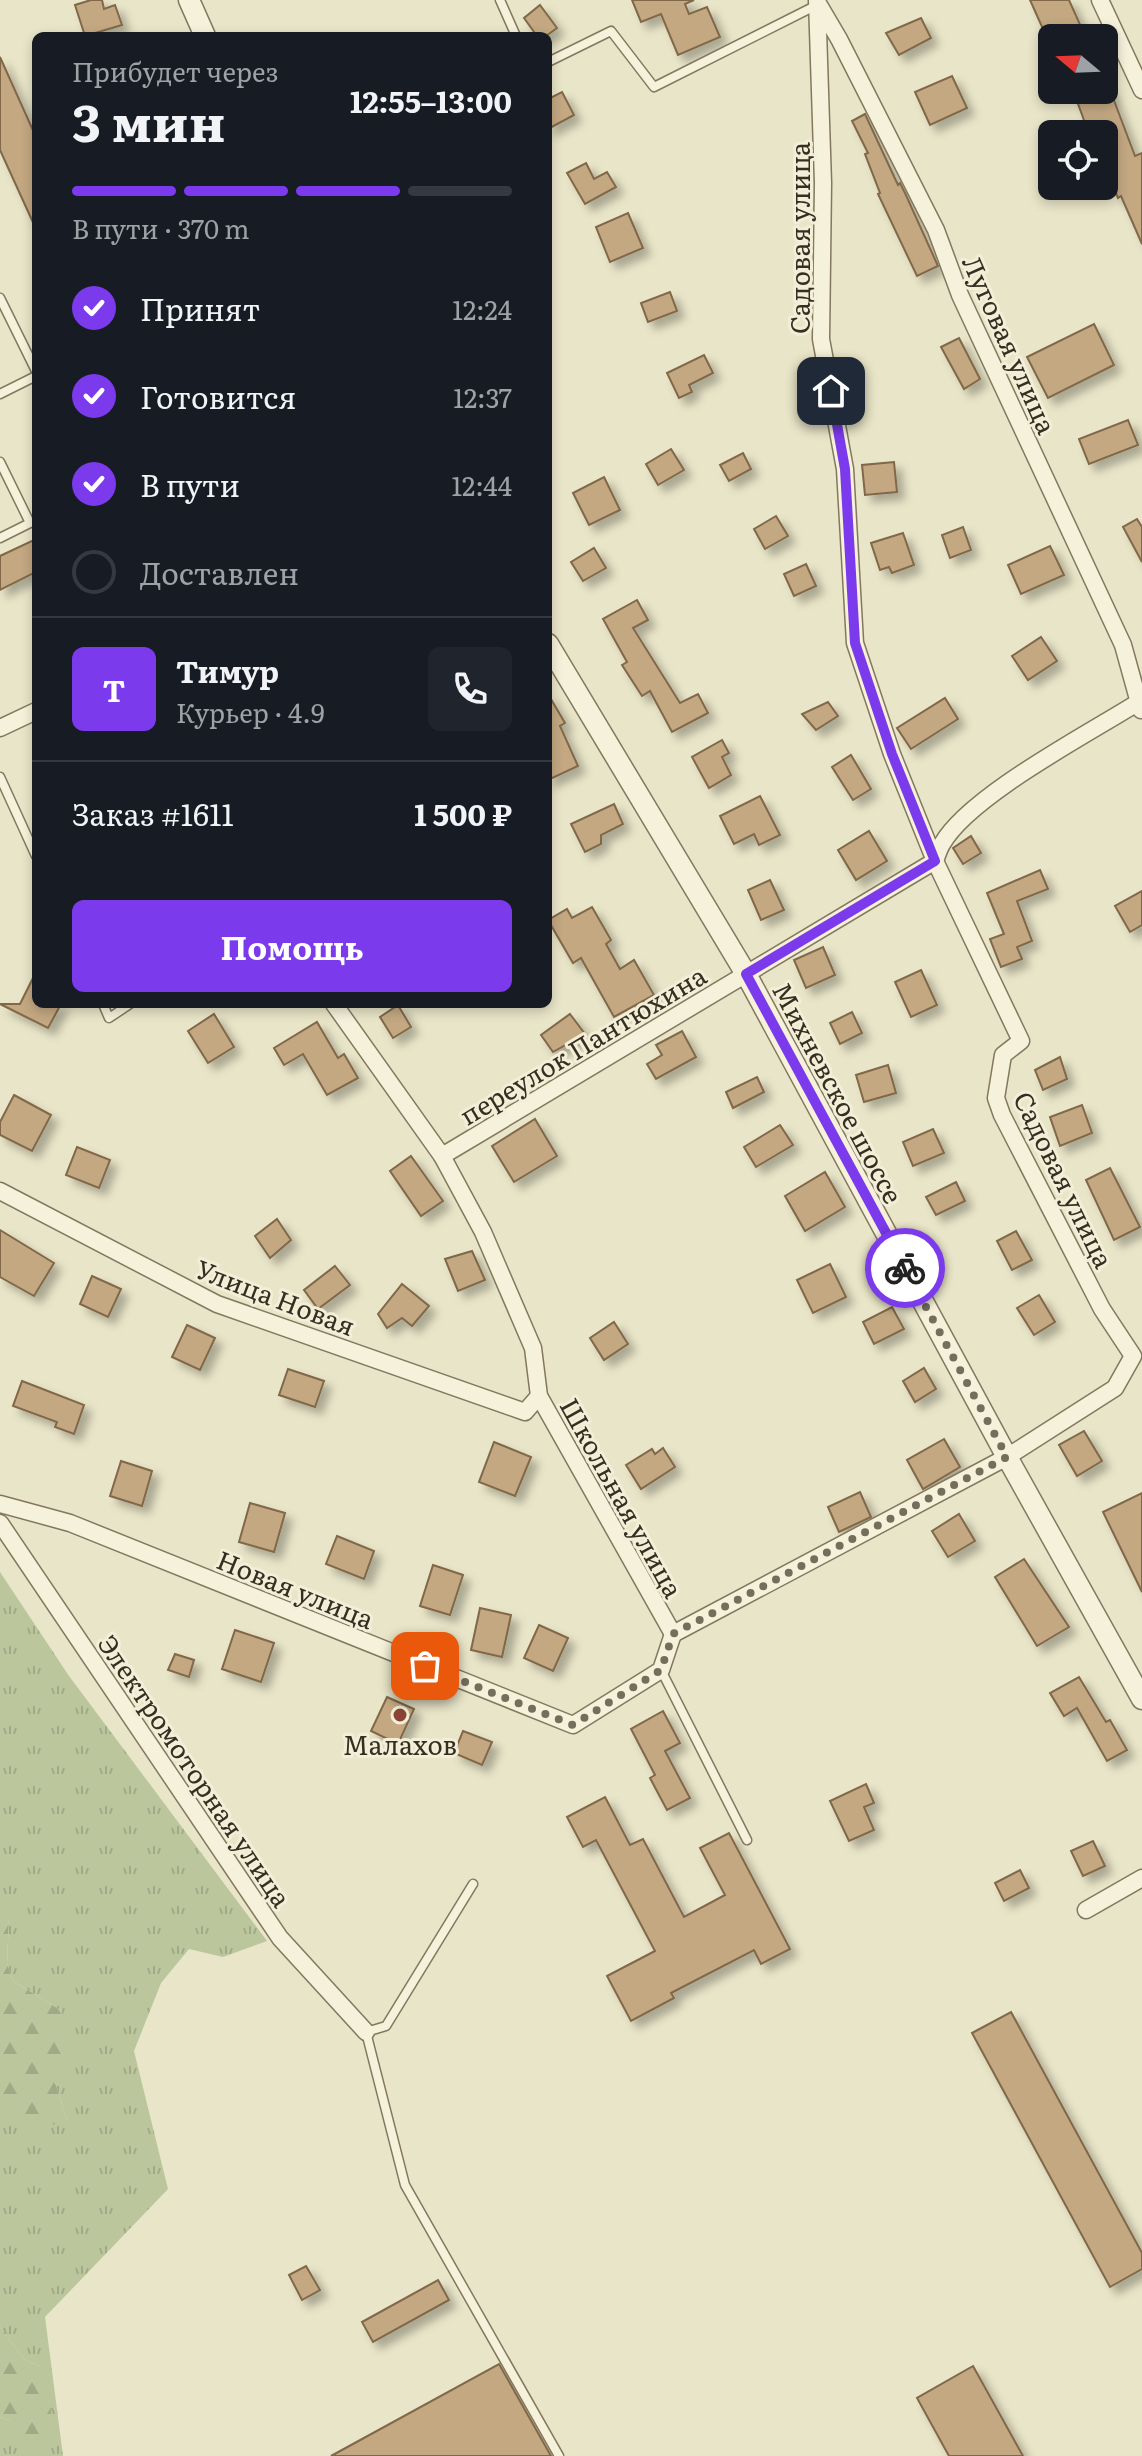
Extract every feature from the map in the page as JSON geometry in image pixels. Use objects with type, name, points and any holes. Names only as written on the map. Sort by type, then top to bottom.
[{"type":"street","points":[[189,0],[203,32]]},
{"type":"street","points":[[1100,0],[1142,90]]},
{"type":"street","name":"Луговая улица","points":[[817,2],[936,230],[960,295],[1123,645],[1140,707]]},
{"type":"street","name":"Садовая улица","points":[[817,2],[823,183],[821,339],[845,469],[855,643],[892,754],[935,861],[1021,1041],[1003,1055],[997,1079],[996,1098],[999,1106],[1102,1309],[1137,1359]]},
{"type":"street","name":"Михневское шоссе","points":[[552,651],[746,974],[1007,1457],[1142,1699]]},
{"type":"street","name":"переулок Пантюхина","points":[[442,1156],[935,861],[942,843],[971,811],[1024,774],[1140,707]]},
{"type":"street","points":[[0,728],[32,713]]},
{"type":"street","name":"Школьная улица","points":[[337,1008],[442,1156],[483,1232],[533,1348],[539,1396],[673,1634]]},
{"type":"street","name":"Улица Новая","points":[[0,1191],[217,1304],[525,1412],[539,1396]]},
{"type":"street","points":[[661,1670],[673,1634],[1007,1457],[1115,1388],[1137,1359]]},
{"type":"street","name":"Новая улица","points":[[0,1504],[70,1523],[573,1725],[661,1670]]},
{"type":"street","name":"Электромоторная улица","points":[[0,1523],[280,1938],[366,2032]]},
{"type":"street","points":[[1086,1910],[1142,1878]]},
{"type":"lane","points":[[500,0],[514,32]]},
{"type":"lane","points":[[552,60],[611,31],[654,87],[817,2]]},
{"type":"lane","points":[[0,298],[32,366]]},
{"type":"lane","points":[[0,394],[32,376]]},
{"type":"lane","points":[[0,462],[30,523],[0,538]]},
{"type":"lane","points":[[0,777],[32,847]]},
{"type":"lane","points":[[105,1008],[109,1018],[124,1008]]},
{"type":"lane","points":[[661,1670],[747,1840]]},
{"type":"lane","points":[[473,1884],[386,2026],[366,2032],[405,2185],[559,2456]]},
{"type":"green space","points":[[0,1572],[69,1676],[267,1941],[223,1957],[189,1949],[161,1983],[134,2051],[168,2189],[45,2317],[63,2456],[0,2456],[0,2417],[10,2421],[41,2367],[24,2359],[0,2327],[0,2105],[67,2120],[55,2082],[62,2011],[13,1981],[7,1963],[9,1919],[0,1918]]},
{"type":"green space","points":[[0,1918],[9,1918],[7,1963],[13,1981],[62,2011],[67,2065],[55,2082],[67,2120],[26,2134],[0,2105]]},
{"type":"green space","points":[[0,2327],[24,2359],[41,2367],[50,2384],[52,2435],[32,2443],[12,2440],[10,2421],[0,2417]]},
{"type":"building","points":[[102,0],[104,9],[115,5],[122,25],[98,32],[84,32],[75,5]]},
{"type":"building","points":[[632,0],[694,0],[685,4],[689,14],[707,7],[720,37],[678,55],[661,14],[641,22]]},
{"type":"building","points":[[1030,0],[1069,0],[1080,24],[1041,24]]},
{"type":"building","points":[[540,5],[557,28],[552,32],[534,32],[524,18]]},
{"type":"building","points":[[921,18],[931,38],[899,55],[886,33]]},
{"type":"building","points":[[0,57],[32,128],[32,220],[0,150]]},
{"type":"building","points":[[952,76],[967,108],[930,125],[915,92]]},
{"type":"building","points":[[562,92],[574,115],[552,127],[552,97]]},
{"type":"building","points":[[1078,104],[1115,104],[1135,156],[1142,153],[1142,244],[1121,196],[1118,198],[1118,120],[1084,120]]},
{"type":"building","points":[[865,114],[938,266],[917,276],[878,194],[865,154],[868,153],[852,121]]},
{"type":"building","points":[[586,163],[594,179],[607,172],[616,187],[585,204],[567,173]]},
{"type":"building","points":[[628,213],[643,248],[610,262],[596,227]]},
{"type":"building","points":[[670,292],[677,311],[648,322],[641,303]]},
{"type":"building","points":[[1094,324],[1114,365],[1048,398],[1027,357]]},
{"type":"building","points":[[959,338],[980,379],[964,389],[941,347]]},
{"type":"building","points":[[704,355],[713,373],[689,385],[692,392],[679,398],[667,373]]},
{"type":"building","points":[[1128,420],[1138,445],[1089,464],[1079,439]]},
{"type":"building","points":[[671,449],[684,470],[658,485],[646,464]]},
{"type":"building","points":[[743,453],[751,469],[729,481],[720,465]]},
{"type":"building","points":[[894,462],[897,492],[865,495],[862,465]]},
{"type":"building","points":[[604,477],[620,510],[589,525],[573,493]]},
{"type":"building","points":[[776,516],[788,536],[765,549],[754,529]]},
{"type":"building","points":[[1137,519],[1142,527],[1142,562],[1123,527]]},
{"type":"building","points":[[963,527],[971,550],[950,558],[942,535]]},
{"type":"building","points":[[903,533],[914,565],[892,573],[889,567],[880,570],[871,543]]},
{"type":"building","points":[[32,541],[32,574],[0,590],[0,556]]},
{"type":"building","points":[[1050,546],[1064,575],[1021,594],[1008,565]]},
{"type":"building","points":[[594,548],[606,568],[583,581],[571,562]]},
{"type":"building","points":[[806,564],[816,586],[794,596],[784,574]]},
{"type":"building","points":[[637,600],[648,620],[633,628],[680,703],[698,694],[708,713],[672,732],[650,691],[642,696],[622,665],[627,662],[603,619]]},
{"type":"building","points":[[1041,637],[1057,661],[1028,680],[1012,656]]},
{"type":"building","points":[[945,698],[958,719],[911,749],[897,728]]},
{"type":"building","points":[[552,701],[565,723],[560,726],[578,766],[552,778]]},
{"type":"building","points":[[828,702],[838,716],[816,730],[802,714]]},
{"type":"building","points":[[722,740],[729,753],[722,757],[731,775],[709,788],[692,757]]},
{"type":"building","points":[[851,755],[871,789],[853,800],[832,767]]},
{"type":"building","points":[[760,796],[780,835],[759,845],[754,834],[734,844],[720,816]]},
{"type":"building","points":[[614,804],[623,824],[601,835],[601,844],[585,852],[571,824]]},
{"type":"building","points":[[869,831],[887,861],[856,880],[838,850]]},
{"type":"building","points":[[971,836],[981,853],[963,864],[953,848]]},
{"type":"building","points":[[1040,870],[1048,889],[1017,901],[1032,941],[1017,947],[1022,959],[1001,967],[990,939],[1004,934],[987,893]]},
{"type":"building","points":[[770,880],[784,910],[761,920],[748,890]]},
{"type":"building","points":[[1142,891],[1142,925],[1130,932],[1115,906]]},
{"type":"building","points":[[592,907],[611,940],[606,944],[620,969],[634,960],[654,995],[614,1017],[581,958],[573,963],[552,927],[552,918],[567,909],[572,918]]},
{"type":"building","points":[[823,947],[835,975],[806,988],[794,960]]},
{"type":"building","points":[[921,970],[937,1005],[911,1017],[895,982]]},
{"type":"building","points":[[32,980],[32,1008],[59,1008],[48,1028],[0,1004],[20,1004]]},
{"type":"building","points":[[394,1008],[400,1008],[411,1027],[393,1038],[380,1017]]},
{"type":"building","points":[[852,1012],[862,1033],[840,1044],[830,1023]]},
{"type":"building","points":[[214,1014],[234,1047],[208,1063],[188,1031]]},
{"type":"building","points":[[570,1014],[585,1034],[553,1052],[541,1035]]},
{"type":"building","points":[[317,1022],[338,1058],[344,1054],[358,1078],[327,1095],[303,1054],[284,1065],[274,1048]]},
{"type":"building","points":[[682,1031],[696,1057],[656,1079],[647,1064],[662,1055],[656,1045]]},
{"type":"building","points":[[1060,1057],[1067,1079],[1043,1090],[1035,1070]]},
{"type":"building","points":[[888,1065],[896,1093],[864,1102],[856,1075]]},
{"type":"building","points":[[757,1077],[764,1092],[733,1108],[726,1092]]},
{"type":"building","points":[[14,1095],[51,1115],[32,1151],[0,1135],[0,1122]]},
{"type":"building","points":[[1082,1105],[1092,1133],[1060,1146],[1050,1117]]},
{"type":"building","points":[[535,1119],[557,1156],[514,1182],[492,1146]]},
{"type":"building","points":[[780,1125],[793,1145],[756,1167],[744,1147]]},
{"type":"building","points":[[933,1129],[944,1153],[913,1166],[903,1142]]},
{"type":"building","points":[[77,1147],[110,1160],[99,1188],[66,1175]]},
{"type":"building","points":[[411,1156],[443,1201],[421,1216],[390,1171]]},
{"type":"building","points":[[1110,1168],[1140,1227],[1114,1240],[1086,1180]]},
{"type":"building","points":[[825,1172],[845,1207],[805,1231],[785,1196]]},
{"type":"building","points":[[956,1182],[965,1201],[936,1215],[926,1197]]},
{"type":"building","points":[[277,1219],[291,1240],[270,1258],[255,1236]]},
{"type":"building","points":[[0,1230],[54,1263],[34,1296],[0,1277]]},
{"type":"building","points":[[1016,1231],[1032,1260],[1012,1270],[997,1241]]},
{"type":"building","points":[[472,1251],[485,1280],[458,1291],[445,1259]]},
{"type":"building","points":[[830,1264],[846,1297],[813,1313],[797,1280]]},
{"type":"building","points":[[335,1266],[350,1285],[318,1309],[304,1290]]},
{"type":"building","points":[[92,1276],[121,1289],[108,1317],[80,1304]]},
{"type":"building","points":[[402,1284],[429,1306],[412,1326],[402,1318],[387,1328],[378,1314]]},
{"type":"building","points":[[1039,1295],[1055,1322],[1034,1335],[1017,1308]]},
{"type":"building","points":[[892,1307],[904,1329],[874,1344],[863,1322]]},
{"type":"building","points":[[614,1322],[628,1344],[604,1360],[590,1338]]},
{"type":"building","points":[[187,1325],[215,1338],[200,1370],[172,1357]]},
{"type":"building","points":[[924,1368],[936,1389],[915,1402],[903,1381]]},
{"type":"building","points":[[288,1369],[324,1381],[315,1407],[279,1395]]},
{"type":"building","points":[[22,1381],[84,1405],[74,1434],[55,1427],[57,1422],[13,1406]]},
{"type":"building","points":[[1084,1431],[1102,1461],[1077,1476],[1059,1445]]},
{"type":"building","points":[[944,1439],[960,1467],[923,1489],[907,1460]]},
{"type":"building","points":[[494,1442],[531,1457],[515,1496],[479,1482]]},
{"type":"building","points":[[663,1448],[675,1467],[641,1489],[626,1465],[652,1449],[655,1454]]},
{"type":"building","points":[[121,1461],[152,1471],[142,1506],[110,1496]]},
{"type":"building","points":[[860,1492],[871,1517],[839,1532],[828,1507]]},
{"type":"building","points":[[1142,1493],[1142,1592],[1103,1512]]},
{"type":"building","points":[[250,1503],[285,1513],[274,1552],[239,1542]]},
{"type":"building","points":[[959,1514],[975,1541],[948,1557],[932,1531]]},
{"type":"building","points":[[337,1536],[374,1551],[364,1579],[326,1564]]},
{"type":"building","points":[[1024,1559],[1069,1627],[1037,1646],[995,1577]]},
{"type":"building","points":[[433,1565],[463,1575],[450,1615],[420,1606]]},
{"type":"building","points":[[480,1608],[511,1615],[502,1657],[471,1650]]},
{"type":"building","points":[[539,1625],[568,1638],[553,1671],[524,1658]]},
{"type":"building","points":[[235,1630],[274,1643],[261,1682],[222,1669]]},
{"type":"building","points":[[175,1654],[194,1660],[189,1677],[168,1670]]},
{"type":"building","points":[[1079,1677],[1127,1750],[1107,1761],[1077,1708],[1064,1716],[1050,1693]]},
{"type":"building","points":[[387,1697],[414,1709],[398,1744],[371,1731]]},
{"type":"building","points":[[663,1711],[680,1743],[665,1751],[690,1798],[667,1810],[650,1778],[655,1775],[631,1729]]},
{"type":"building","points":[[463,1731],[492,1742],[482,1765],[454,1753]]},
{"type":"building","points":[[866,1784],[874,1803],[864,1807],[874,1830],[849,1841],[830,1801]]},
{"type":"building","points":[[605,1797],[630,1845],[643,1839],[684,1917],[725,1895],[700,1848],[729,1833],[790,1949],[761,1964],[754,1950],[671,1993],[674,1998],[631,2021],[607,1976],[655,1951],[596,1840],[583,1847],[567,1817]]},
{"type":"building","points":[[1093,1841],[1105,1866],[1083,1876],[1071,1851]]},
{"type":"building","points":[[1020,1870],[1029,1888],[1004,1901],[995,1883]]},
{"type":"building","points":[[1011,2012],[1142,2253],[1142,2269],[1110,2287],[972,2033]]},
{"type":"building","points":[[306,2266],[320,2290],[302,2300],[289,2275]]},
{"type":"building","points":[[438,2280],[449,2300],[373,2342],[362,2322]]},
{"type":"building","points":[[499,2364],[551,2456],[331,2456]]},
{"type":"building","points":[[973,2366],[1023,2456],[949,2456],[917,2398]]},
{"type":"way so far","points":[[425,1666],[573,1725],[661,1670],[673,1634],[1007,1457],[905,1268]]},
{"type":"place","name":"Малахов","points":[[400,1715]]},
{"type":"route","points":[[831,391],[845,469],[855,643],[892,754],[935,861],[746,974],[905,1268]]}]
